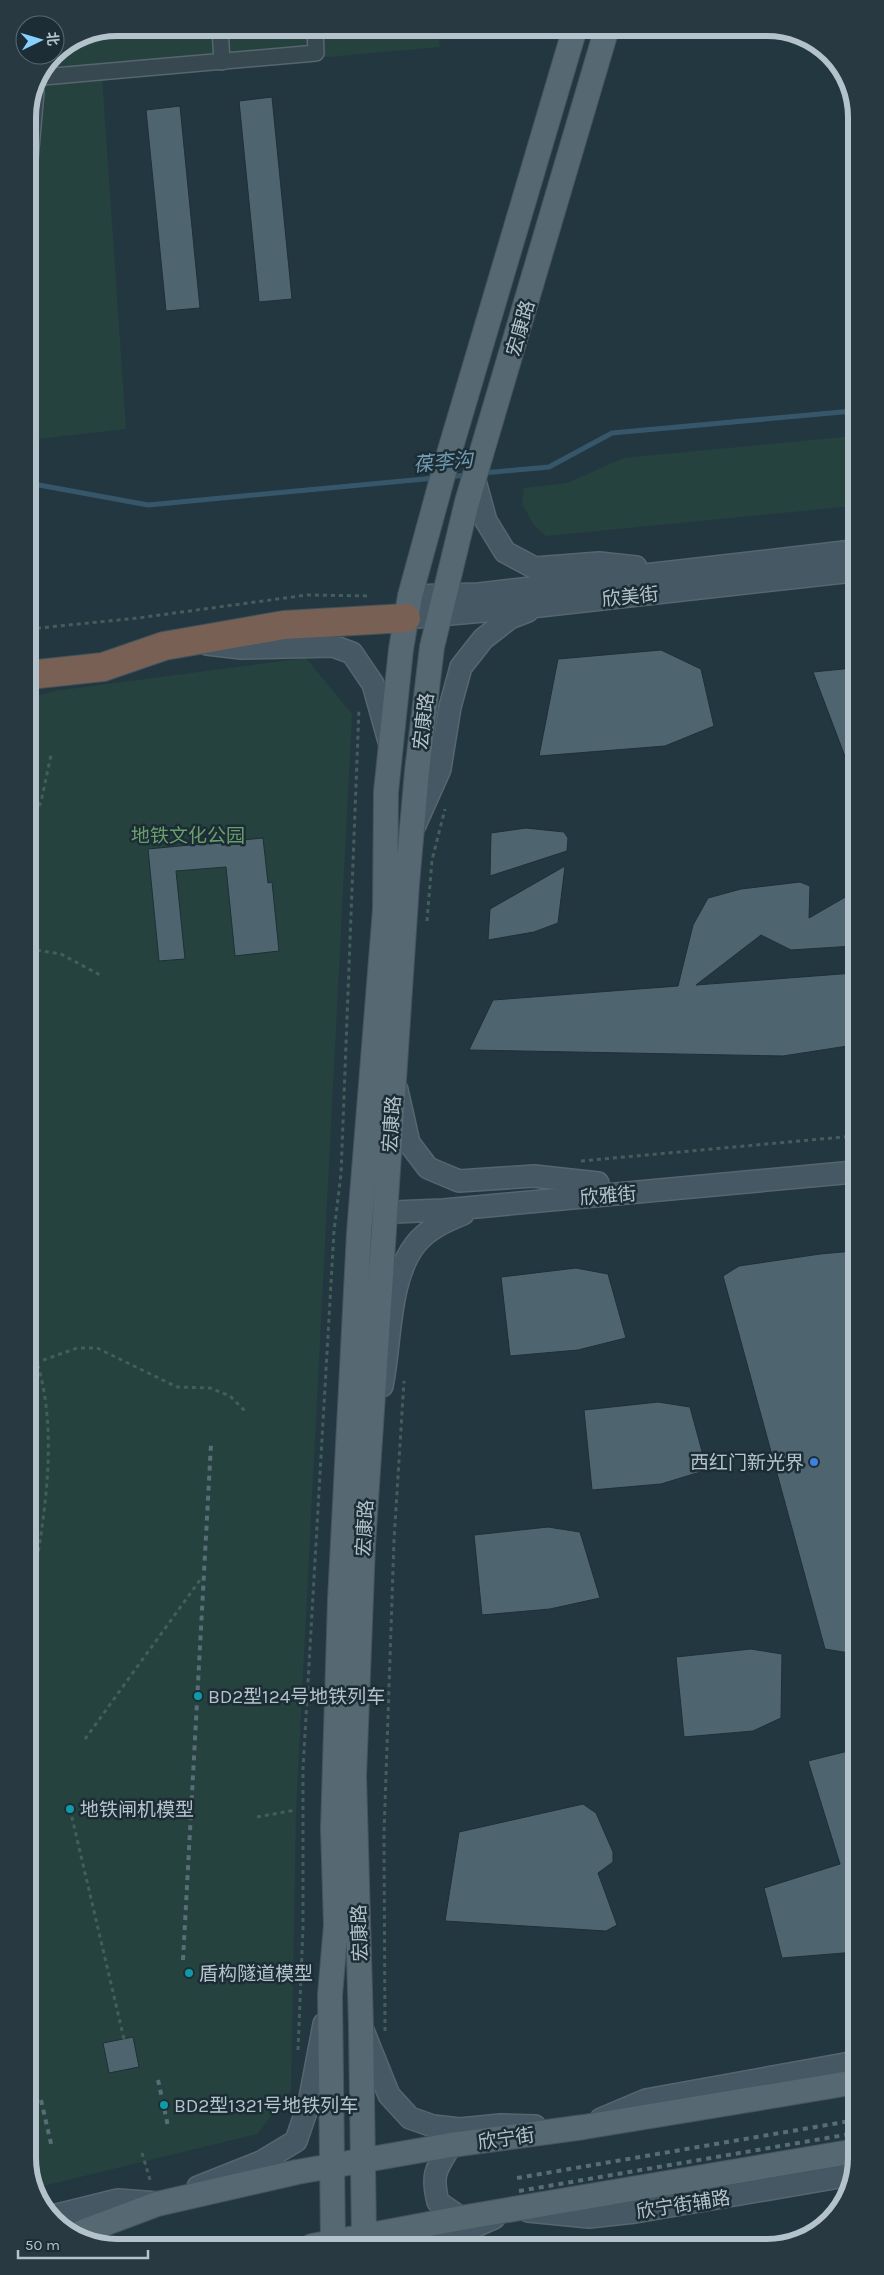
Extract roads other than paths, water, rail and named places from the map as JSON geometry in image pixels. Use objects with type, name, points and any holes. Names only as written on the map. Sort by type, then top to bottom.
[{"type":"highway","points":[[36,674],[103,666],[164,646],[284,625],[408,607]]},
{"type":"main road","name":"宏康路","points":[[327,2239],[333,2166],[330,1995],[336,1925],[334,1829],[340,1600],[361,1209],[384,910],[386,792],[401,649],[408,607],[434,506],[573,36]]},
{"type":"main road","name":"宏康路","points":[[364,2239],[361,2160],[362,2026],[354,1776],[363,1545],[411,835],[430,666],[442,604],[471,492],[605,36]]},
{"type":"main road","name":"欣宁街","points":[[83,2232],[157,2204],[361,2160],[451,2145],[584,2127],[848,2083]]},
{"type":"main road","points":[[372,2239],[461,2218],[848,2152]]},
{"type":"street","points":[[220,36],[222,62]]},
{"type":"street","points":[[48,77],[316,53],[315,36]]},
{"type":"street","points":[[471,492],[486,521],[506,552],[535,568],[599,563],[670,572]]},
{"type":"street","name":"欣美街","points":[[442,604],[479,594],[848,552]]},
{"type":"street","name":"欣美街","points":[[408,607],[442,604],[540,606],[848,572]]},
{"type":"street","points":[[411,835],[440,769],[450,707],[461,667],[483,639],[510,618],[540,606]]},
{"type":"street","points":[[192,642],[241,648],[333,646],[352,653],[373,684],[391,748]]},
{"type":"street","points":[[394,1074],[409,1143],[428,1168],[459,1182],[534,1176],[598,1183]]},
{"type":"street","name":"欣雅街","points":[[386,1208],[598,1183],[848,1159]]},
{"type":"street","name":"欣雅街","points":[[361,1209],[479,1207],[848,1173]]},
{"type":"street","points":[[369,1455],[386,1368],[394,1300],[404,1261],[416,1243],[440,1223],[479,1207]]},
{"type":"street","points":[[157,2204],[261,2162],[296,2141],[309,2103],[330,1995]]},
{"type":"street","points":[[362,2026],[389,2095],[410,2118],[433,2126],[460,2129],[501,2125],[584,2127],[646,2100],[848,2063]]},
{"type":"street","points":[[451,2145],[435,2171],[435,2189],[438,2202],[461,2218]]},
{"type":"street","name":"欣宁街辅路","points":[[515,2210],[589,2217],[635,2212],[845,2176]]},
{"type":"street","points":[[706,2177],[801,2184]]},
{"type":"street","name":"欣宁街","points":[[60,2214],[118,2200],[157,2204]]},
{"type":"street","points":[[446,2239],[515,2210]]},
{"type":"waterway","name":"葆李沟","points":[[483,473],[549,467],[612,433],[848,411]]},
{"type":"waterway","name":"葆李沟","points":[[448,477],[467,475]]},
{"type":"waterway","name":"葆李沟","points":[[36,484],[148,505],[435,478]]},
{"type":"railway","points":[[183,1960],[211,1444]]},
{"type":"railway","points":[[158,2080],[168,2126]]},
{"type":"railway","points":[[41,2100],[52,2148]]},
{"type":"railway","points":[[517,2178],[848,2121]]},
{"type":"railway","points":[[519,2191],[848,2134]]},
{"type":"place","name":"西红门新光界","points":[[814,1462]]},
{"type":"place","name":"BD2型124号地铁列车","points":[[198,1696]]},
{"type":"place","name":"地铁闸机模型","points":[[70,1809]]},
{"type":"place","name":"盾构隧道模型","points":[[189,1973]]},
{"type":"place","name":"BD2型1321号地铁列车","points":[[164,2105]]},
{"type":"park label","name":"地铁文化公园","points":[[188,835]]}]
